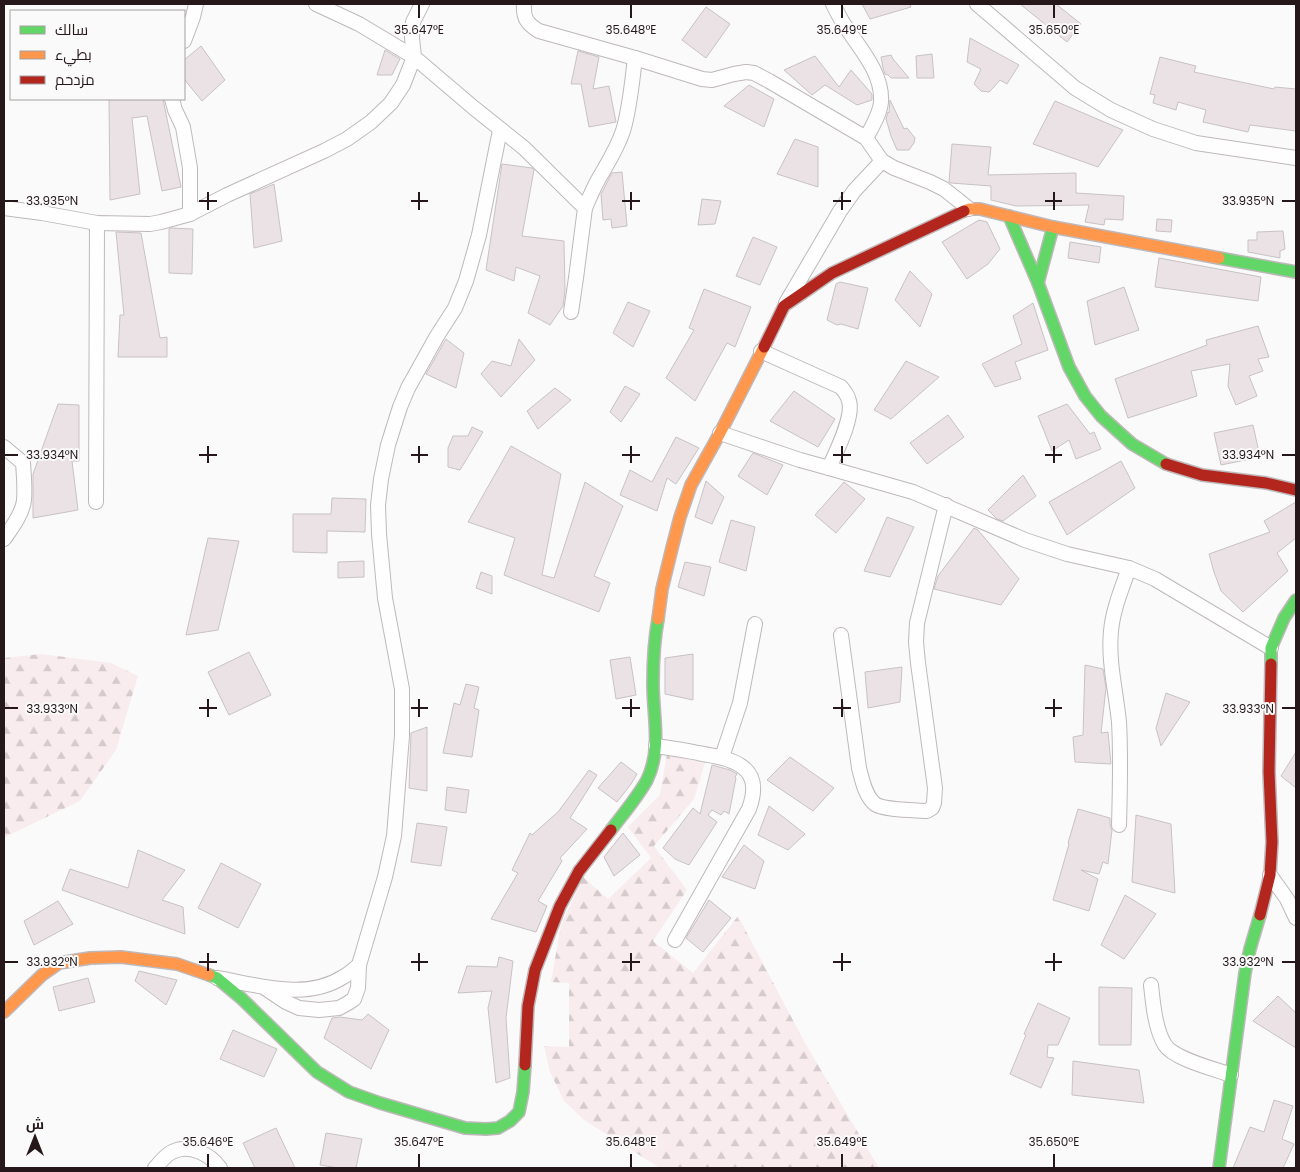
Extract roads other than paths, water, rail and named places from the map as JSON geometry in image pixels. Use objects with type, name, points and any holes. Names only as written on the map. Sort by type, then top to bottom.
[{"type":"street","points":[[185,38],[196,4]]},
{"type":"street","points":[[316,4],[359,24],[414,57],[524,148],[585,208]]},
{"type":"street","points":[[4,208],[97,223],[150,224],[161,222],[190,214],[347,139],[371,122],[392,103],[403,85],[414,57],[413,22],[422,4]]},
{"type":"street","points":[[524,4],[523,12],[526,20],[539,31],[702,79],[712,80],[740,72],[754,73],[866,138],[882,160],[894,168],[944,189],[969,209]]},
{"type":"street","points":[[833,4],[873,68],[880,90],[881,103],[866,138]]},
{"type":"street","points":[[977,4],[1075,88],[1111,110],[1153,129],[1196,142],[1296,158]]},
{"type":"street","points":[[570,312],[585,208],[623,132],[629,106],[635,58]]},
{"type":"street","points":[[172,100],[183,127],[190,168],[190,214]]},
{"type":"street","points":[[265,988],[299,1008],[319,1010],[339,1008],[348,1003],[354,999],[358,988],[359,965],[385,877],[394,836],[402,736],[402,689],[385,598],[379,534],[378,505],[381,479],[388,445],[408,388],[455,308],[466,280],[479,235],[500,130]]},
{"type":"street","points":[[217,978],[241,998],[317,1072],[349,1092],[465,1128],[498,1128],[510,1121],[519,1112],[523,1092],[528,1006],[538,961],[560,906],[578,871],[636,798],[648,779],[653,762],[656,746],[652,686],[654,644],[662,589],[680,517],[692,486],[784,306],[840,210],[854,191],[882,160]]},
{"type":"street","points":[[784,306],[832,273],[969,209],[980,209],[1053,227],[1296,272]]},
{"type":"street","points":[[1009,216],[1038,283],[1069,367],[1085,396],[1101,416],[1132,444],[1162,463],[1202,475],[1266,483],[1296,490]]},
{"type":"street","points":[[96,502],[97,223]]},
{"type":"street","points":[[1038,283],[1053,227]]},
{"type":"street","points":[[761,351],[841,387],[847,395],[850,402],[849,416],[829,468]]},
{"type":"street","points":[[720,433],[800,460],[913,492],[1025,540],[1067,554],[1129,568],[1155,579],[1270,648]]},
{"type":"street","points":[[4,447],[23,463],[24,481],[24,502],[15,522],[4,539]]},
{"type":"street","points":[[841,635],[859,768],[869,797],[875,804],[884,808],[927,811],[932,808],[935,788],[918,663],[917,623],[946,506]]},
{"type":"street","points":[[1119,825],[1120,741],[1110,651],[1115,609],[1129,568]]},
{"type":"street","points":[[1219,1168],[1241,996],[1248,957],[1266,896],[1270,875],[1272,842],[1269,772],[1270,648],[1284,618],[1296,600]]},
{"type":"street","points":[[722,757],[740,703],[755,624]]},
{"type":"street","points":[[656,746],[722,757],[742,766],[749,774],[754,788],[749,809],[674,940]]},
{"type":"street","points":[[1270,875],[1287,899],[1296,918]]},
{"type":"street","points":[[4,1012],[42,975],[59,963],[90,958],[121,957],[177,964],[217,978],[265,988],[301,990],[317,988],[344,977],[359,965]]},
{"type":"street","points":[[1151,985],[1160,1034],[1166,1046],[1178,1055],[1195,1063],[1231,1075]]},
{"type":"street","points":[[155,1168],[172,1152],[180,1150],[193,1150],[208,1155],[220,1168]]}]
